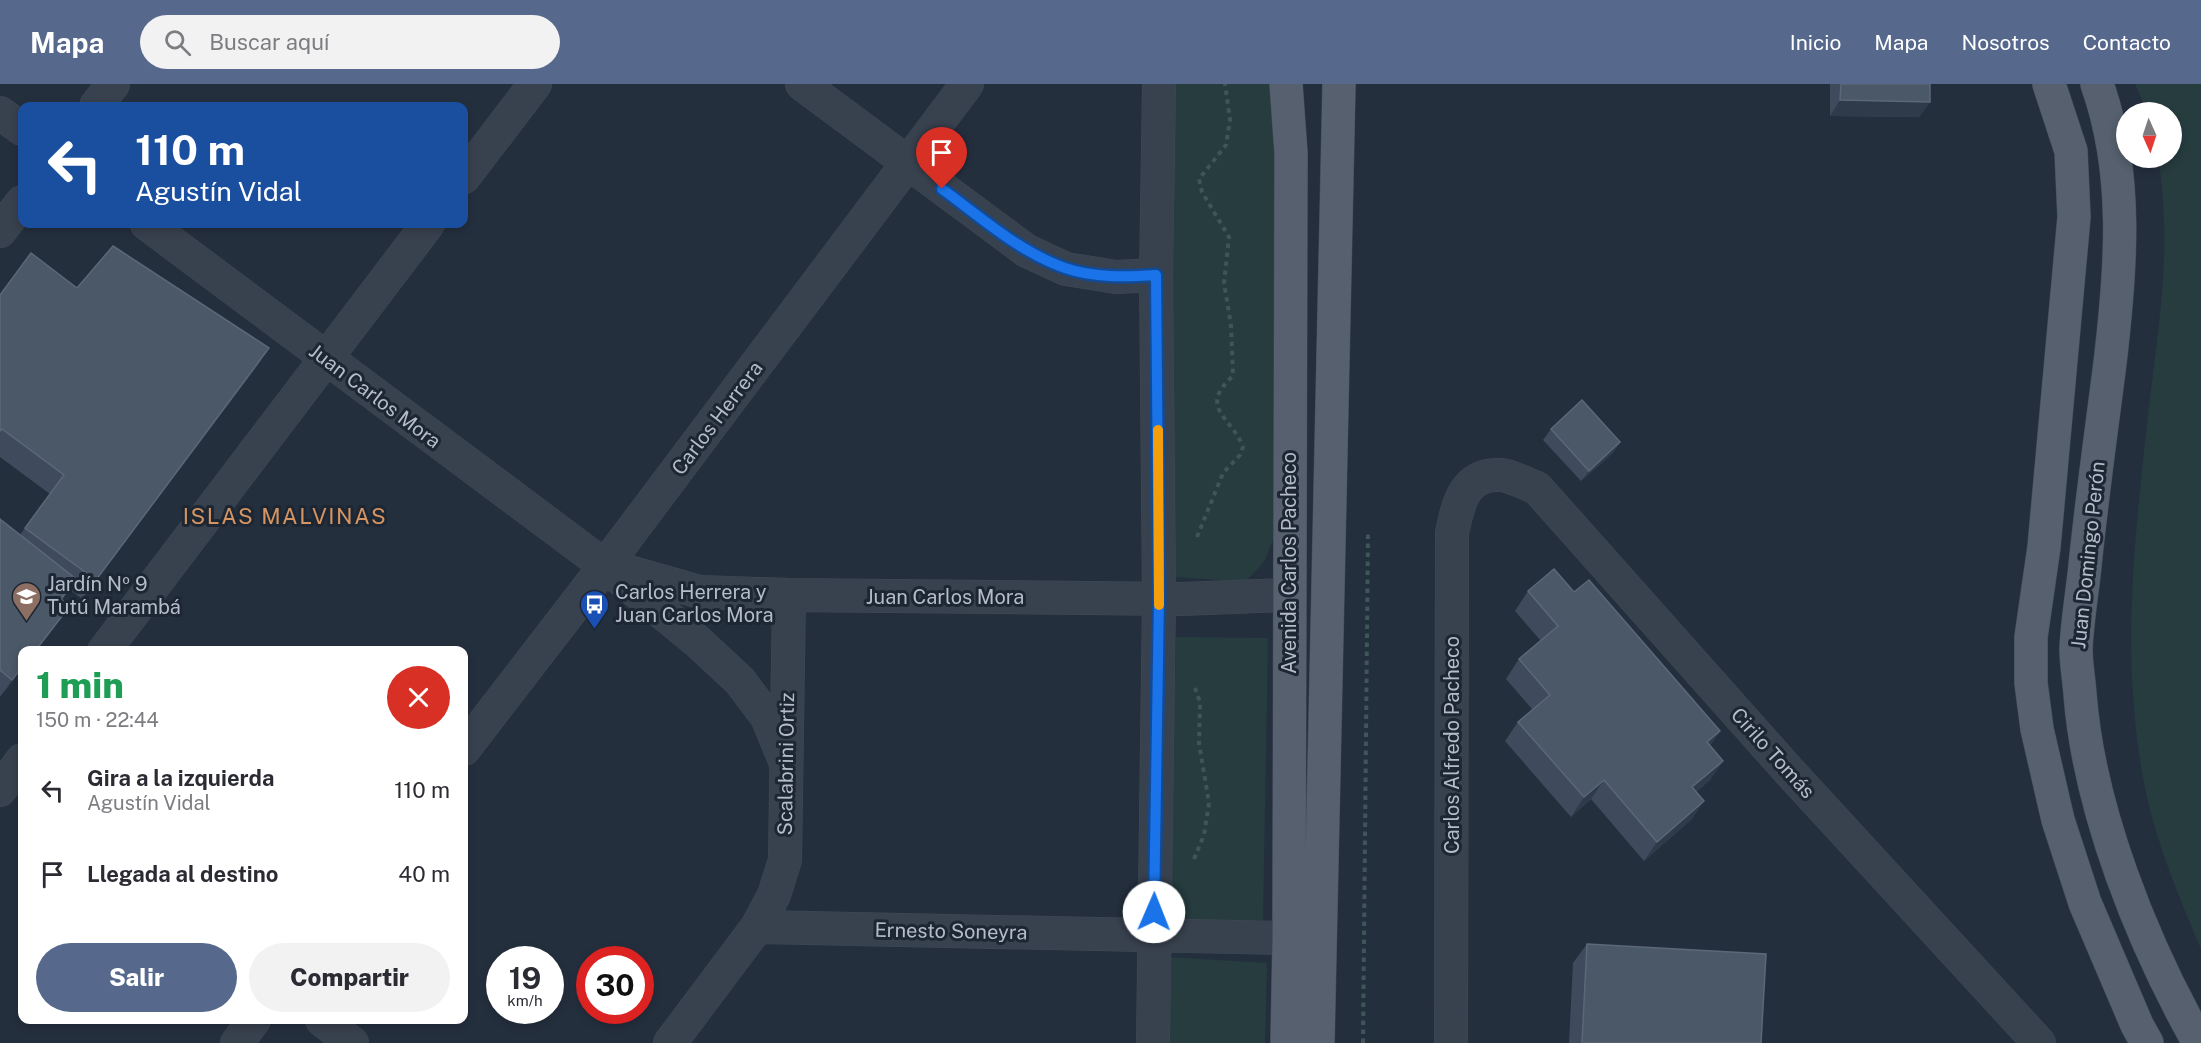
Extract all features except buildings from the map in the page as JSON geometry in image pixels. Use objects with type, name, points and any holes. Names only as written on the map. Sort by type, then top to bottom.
[{"type":"main road","name":"Avenida Carlos Pacheco","points":[[1286,84],[1291,153],[1287,1043]]},
{"type":"main road","name":"Avenida Carlos Pacheco","points":[[1318,1043],[1339,84]]},
{"type":"main road","points":[[2049,84],[2072,151],[2074,217],[2046,524],[2031,637],[2031,683],[2037,729],[2058,820],[2085,903],[2136,1025],[2147,1043]]},
{"type":"main road","name":"Juan Domingo Perón","points":[[2097,84],[2111,130],[2119,177],[2120,229],[2116,313],[2076,651],[2081,712],[2088,762],[2126,885],[2175,1001],[2199,1043]]},
{"type":"street","points":[[99,102],[113,84]]},
{"type":"street","points":[[468,172],[536,84]]},
{"type":"street","points":[[802,84],[908,165],[1027,251],[1066,269],[1116,277],[1156,275]]},
{"type":"street","name":"Carlos Herrera","points":[[468,744],[605,566],[967,84]]},
{"type":"street","points":[[1153,1043],[1159,598],[1156,275],[1159,84]]},
{"type":"street","points":[[0,113],[18,126]]},
{"type":"street","points":[[0,231],[18,207]]},
{"type":"street","name":"Juan Carlos Mora","points":[[152,228],[605,566],[697,641],[740,681],[767,717],[785,761]]},
{"type":"street","points":[[108,646],[324,358],[425,228]]},
{"type":"street","name":"Carlos Alfredo Pacheco","points":[[1451,1043],[1452,533],[1459,499],[1476,481],[1502,475]]},
{"type":"street","name":"Cirilo Tomás","points":[[1502,475],[1537,488],[1788,770],[2039,1043]]},
{"type":"street","name":"Juan Carlos Mora","points":[[605,566],[700,592],[789,596],[1159,598],[1288,595]]},
{"type":"street","name":"Scalabrini Ortiz","points":[[757,927],[774,895],[785,860],[789,596]]},
{"type":"street","points":[[670,1043],[757,927]]},
{"type":"street","name":"Ernesto Soneyra","points":[[757,927],[1289,938]]},
{"type":"street","points":[[237,1043],[251,1024]]},
{"type":"street","points":[[327,1024],[352,1043]]},
{"type":"path","points":[[1196,541],[1223,473],[1240,455],[1243,447],[1240,439],[1223,419],[1217,404],[1220,388],[1233,376],[1235,360],[1224,283],[1229,237],[1202,192],[1199,179],[1226,145],[1230,120],[1224,84]]},
{"type":"path","points":[[1363,1043],[1368,521]]},
{"type":"path","points":[[1192,867],[1204,835],[1209,803],[1199,744],[1200,702],[1194,683]]},
{"type":"green space","points":[[1171,84],[1279,84],[1274,538],[1264,562],[1245,582],[1176,577],[1168,566]]},
{"type":"green space","points":[[2135,84],[2201,84],[2201,949],[2156,832],[2140,759],[2132,677],[2134,556],[2164,261],[2159,168],[2182,168],[2182,102],[2143,102]]},
{"type":"green space","points":[[1176,637],[1268,638],[1263,920],[1170,920]]},
{"type":"green space","points":[[1168,957],[1267,963],[1265,1043],[1168,1043]]},
{"type":"slow traffic","points":[[1158,430],[1159,605]]},
{"type":"place","name":"Jardín Nº 9 Tutú Marambá","points":[[26,622]]},
{"type":"place","name":"Carlos Herrera y Juan Carlos Mora","points":[[594,630]]},
{"type":"district","name":"ISLAS MALVINAS","points":[[285,516]]},
{"type":"route","points":[[942,189],[1027,251],[1066,269],[1116,277],[1156,275],[1159,598],[1154,912]]}]
